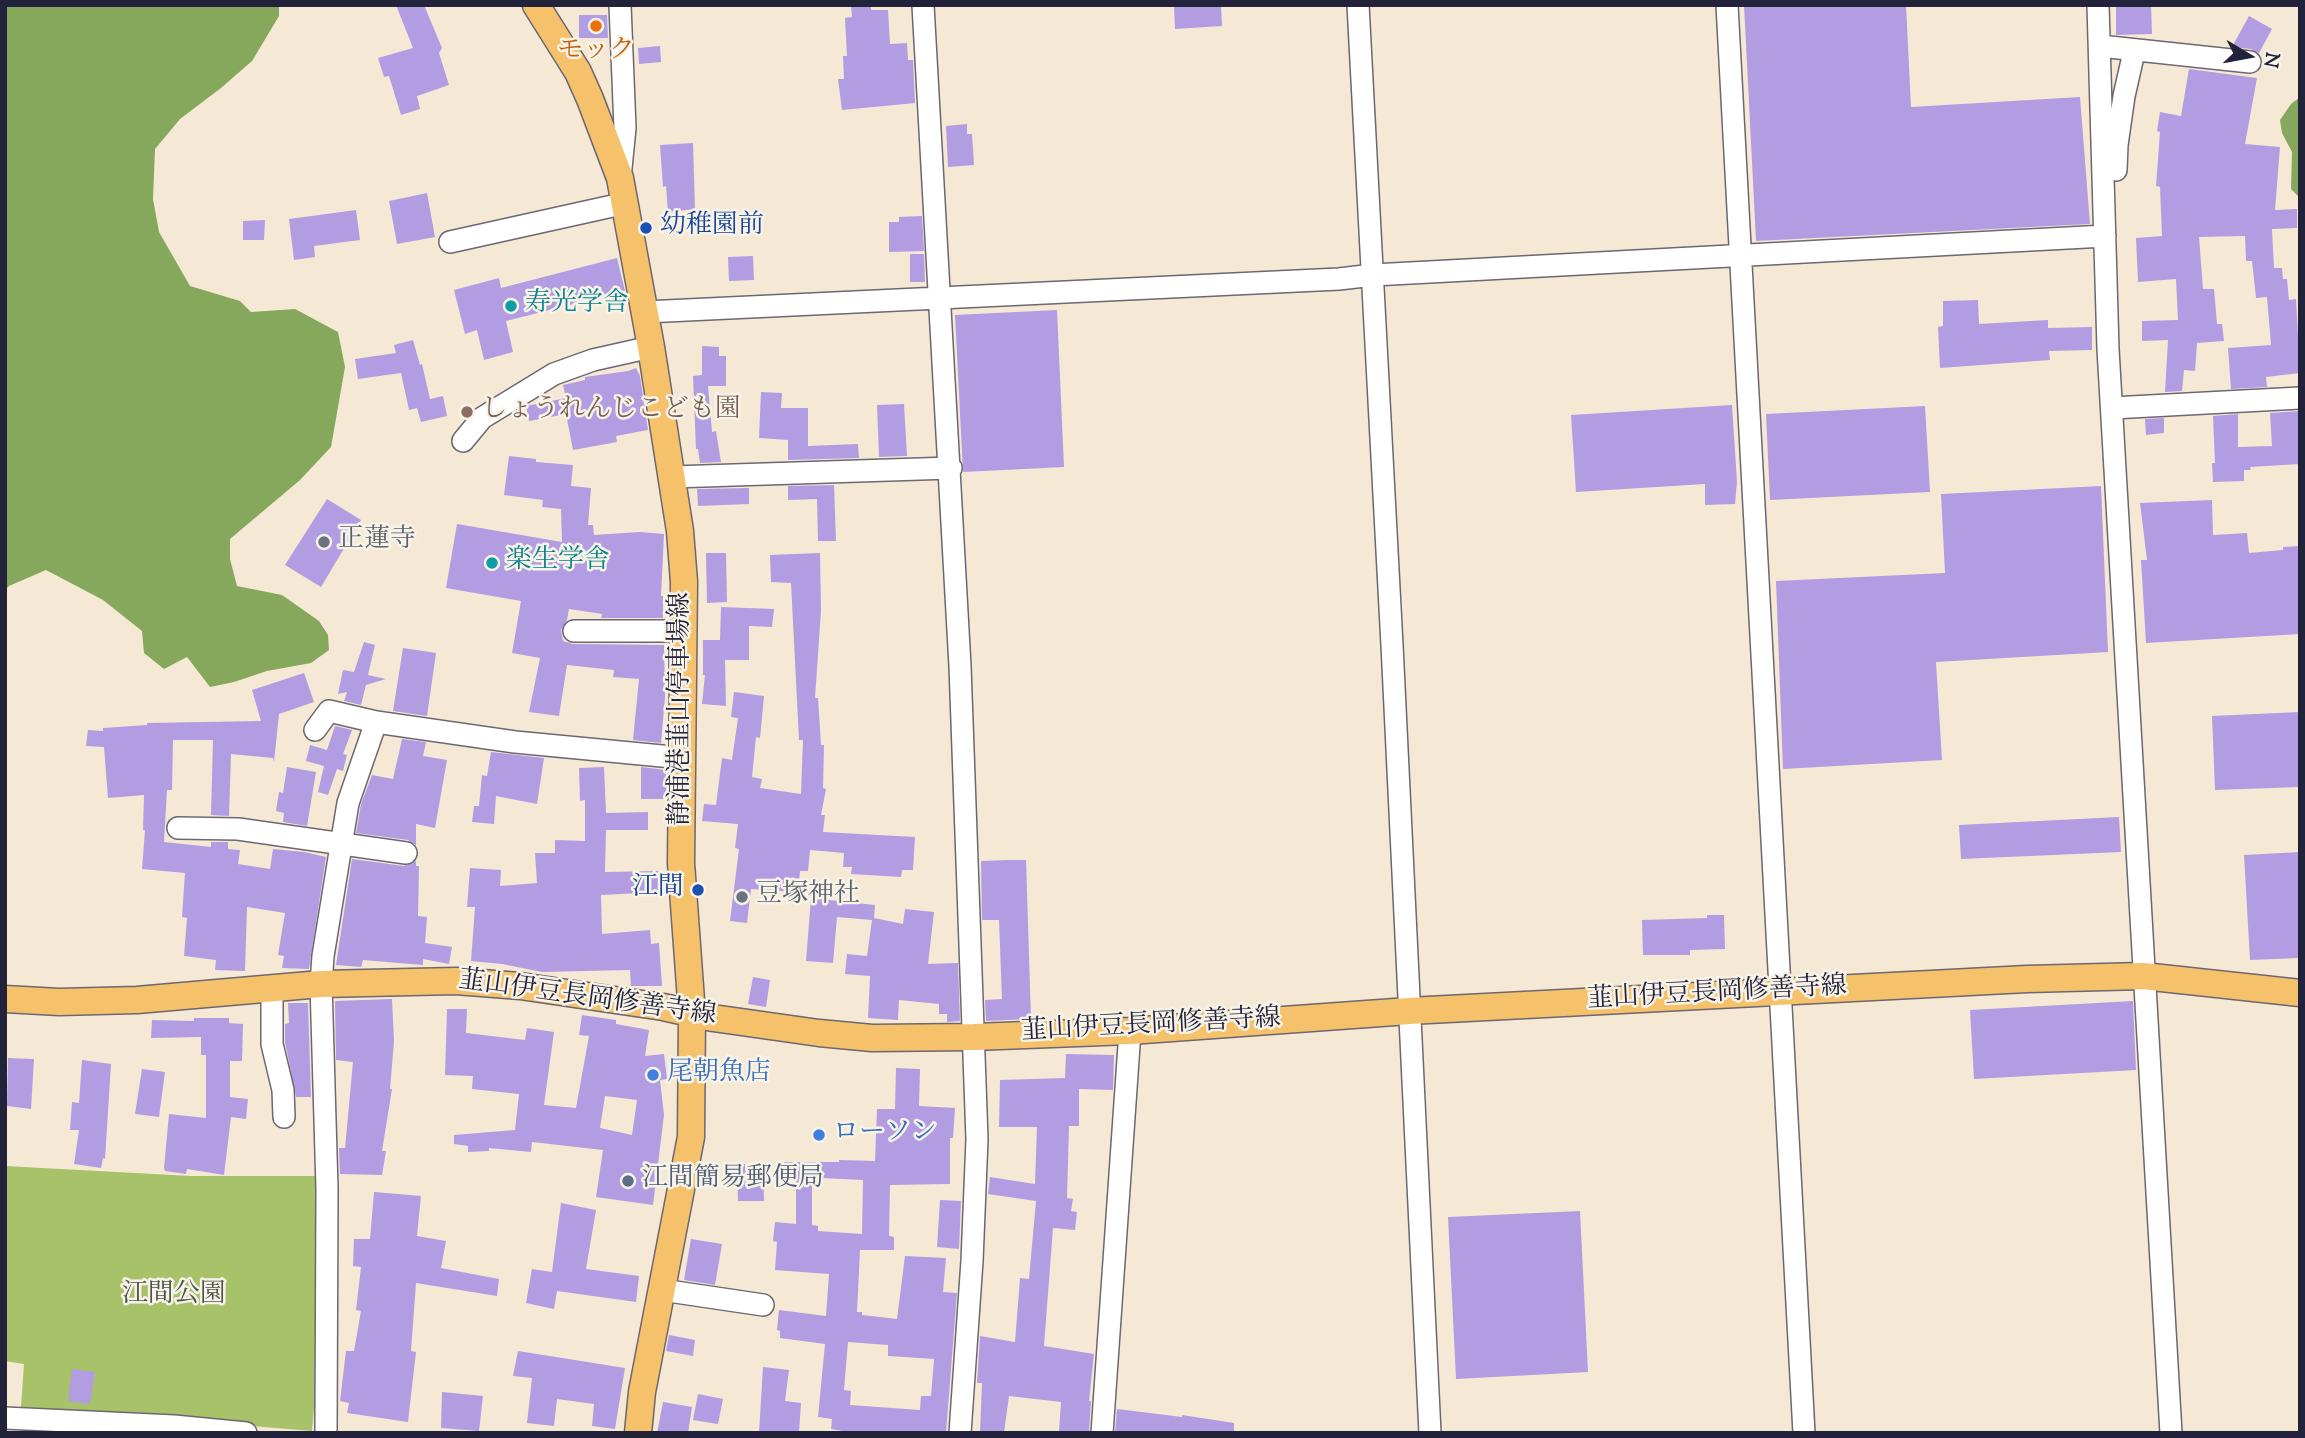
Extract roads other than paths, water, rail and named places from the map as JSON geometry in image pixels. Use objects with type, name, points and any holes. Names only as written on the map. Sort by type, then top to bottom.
[{"type":"main road","name":"静浦港韮山停車場線","points":[[536,5],[578,72],[623,191],[680,531],[685,631],[681,863],[692,1014],[691,1137],[642,1392],[638,1433]]},
{"type":"main road","name":"韮山伊豆長岡修善寺線","points":[[5,999],[59,1002],[137,1000],[321,984],[456,981],[520,986],[819,1033],[872,1038],[1130,1031],[1409,1011],[2027,979],[2143,976],[2300,993]]},
{"type":"street","points":[[450,242],[623,191],[625,128],[620,5]]},
{"type":"street","points":[[923,5],[951,468],[977,1139],[960,1433]]},
{"type":"street","points":[[1358,5],[1430,1433]]},
{"type":"street","points":[[1727,5],[1804,1433]]},
{"type":"street","points":[[2098,5],[2112,408],[2171,1433]]},
{"type":"street","points":[[2100,46],[2250,62]]},
{"type":"street","points":[[2105,232],[2115,204],[2117,145],[2124,96],[2134,52],[2137,50]]},
{"type":"street","points":[[645,312],[1339,279],[2105,232]]},
{"type":"street","points":[[463,441],[482,418],[554,374],[584,363],[651,346]]},
{"type":"street","points":[[2112,408],[2300,398]]},
{"type":"street","points":[[672,477],[951,468]]},
{"type":"street","points":[[574,631],[685,631]]},
{"type":"street","points":[[315,730],[329,711],[376,722],[515,742],[683,758]]},
{"type":"street","points":[[326,1433],[327,1188],[321,984],[323,956],[348,803],[376,722]]},
{"type":"street","points":[[178,828],[239,829],[407,853]]},
{"type":"street","points":[[272,989],[272,1044],[283,1090],[284,1117]]},
{"type":"street","points":[[1101,1433],[1130,1031]]},
{"type":"street","points":[[662,1290],[763,1305]]},
{"type":"street","points":[[5,1418],[50,1426],[232,1432]]},
{"type":"place","name":"モック","points":[[596,26]]},
{"type":"place","name":"幼稚園前","points":[[646,228]]},
{"type":"place","name":"寿光学舎","points":[[511,306]]},
{"type":"place","name":"しょうれんじこども園","points":[[467,412]]},
{"type":"place","name":"正蓮寺","points":[[324,542]]},
{"type":"place","name":"楽生学舎","points":[[492,563]]},
{"type":"place","name":"江間","points":[[698,890]]},
{"type":"place","name":"豆塚神社","points":[[742,897]]},
{"type":"place","name":"尾朝魚店","points":[[653,1075]]},
{"type":"place","name":"ローソン","points":[[819,1135]]},
{"type":"place","name":"江間簡易郵便局","points":[[628,1181]]},
{"type":"park label","name":"江間公園","points":[[174,1297]]}]
